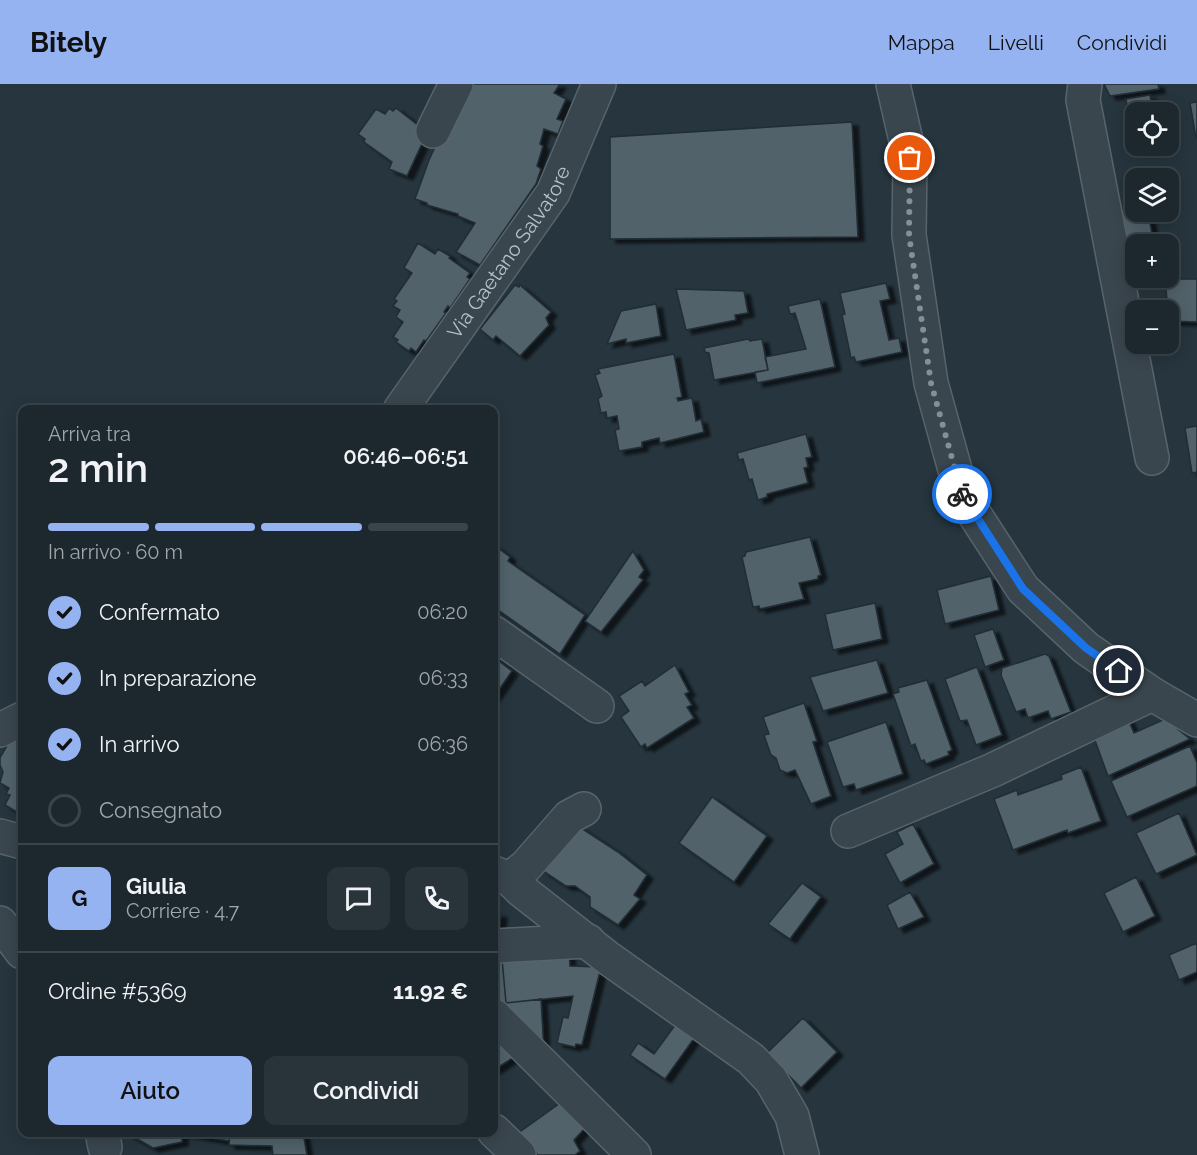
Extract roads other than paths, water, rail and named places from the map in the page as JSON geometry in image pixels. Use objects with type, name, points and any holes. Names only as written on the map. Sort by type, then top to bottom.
[{"type":"street","points":[[433,131],[456,84]]},
{"type":"street","name":"Via Gaetano Salvatore","points":[[404,405],[553,193],[599,84]]},
{"type":"street","points":[[893,84],[910,158],[909,235],[931,383],[962,495],[1023,589],[1086,648],[1152,694],[1197,720]]},
{"type":"street","points":[[1085,84],[1083,100],[1152,458]]},
{"type":"street","points":[[498,636],[597,706]]},
{"type":"street","points":[[848,831],[993,770],[1152,694]]},
{"type":"street","points":[[0,730],[18,721]]},
{"type":"street","points":[[502,876],[526,867],[569,817],[584,809]]},
{"type":"street","points":[[0,836],[18,842]]},
{"type":"street","points":[[502,876],[751,1059],[771,1080],[792,1116],[802,1155]]},
{"type":"street","points":[[0,923],[18,947]]},
{"type":"street","points":[[498,946],[588,941]]},
{"type":"street","points":[[498,1020],[634,1155]]},
{"type":"street","points":[[498,1135],[519,1155]]}]
